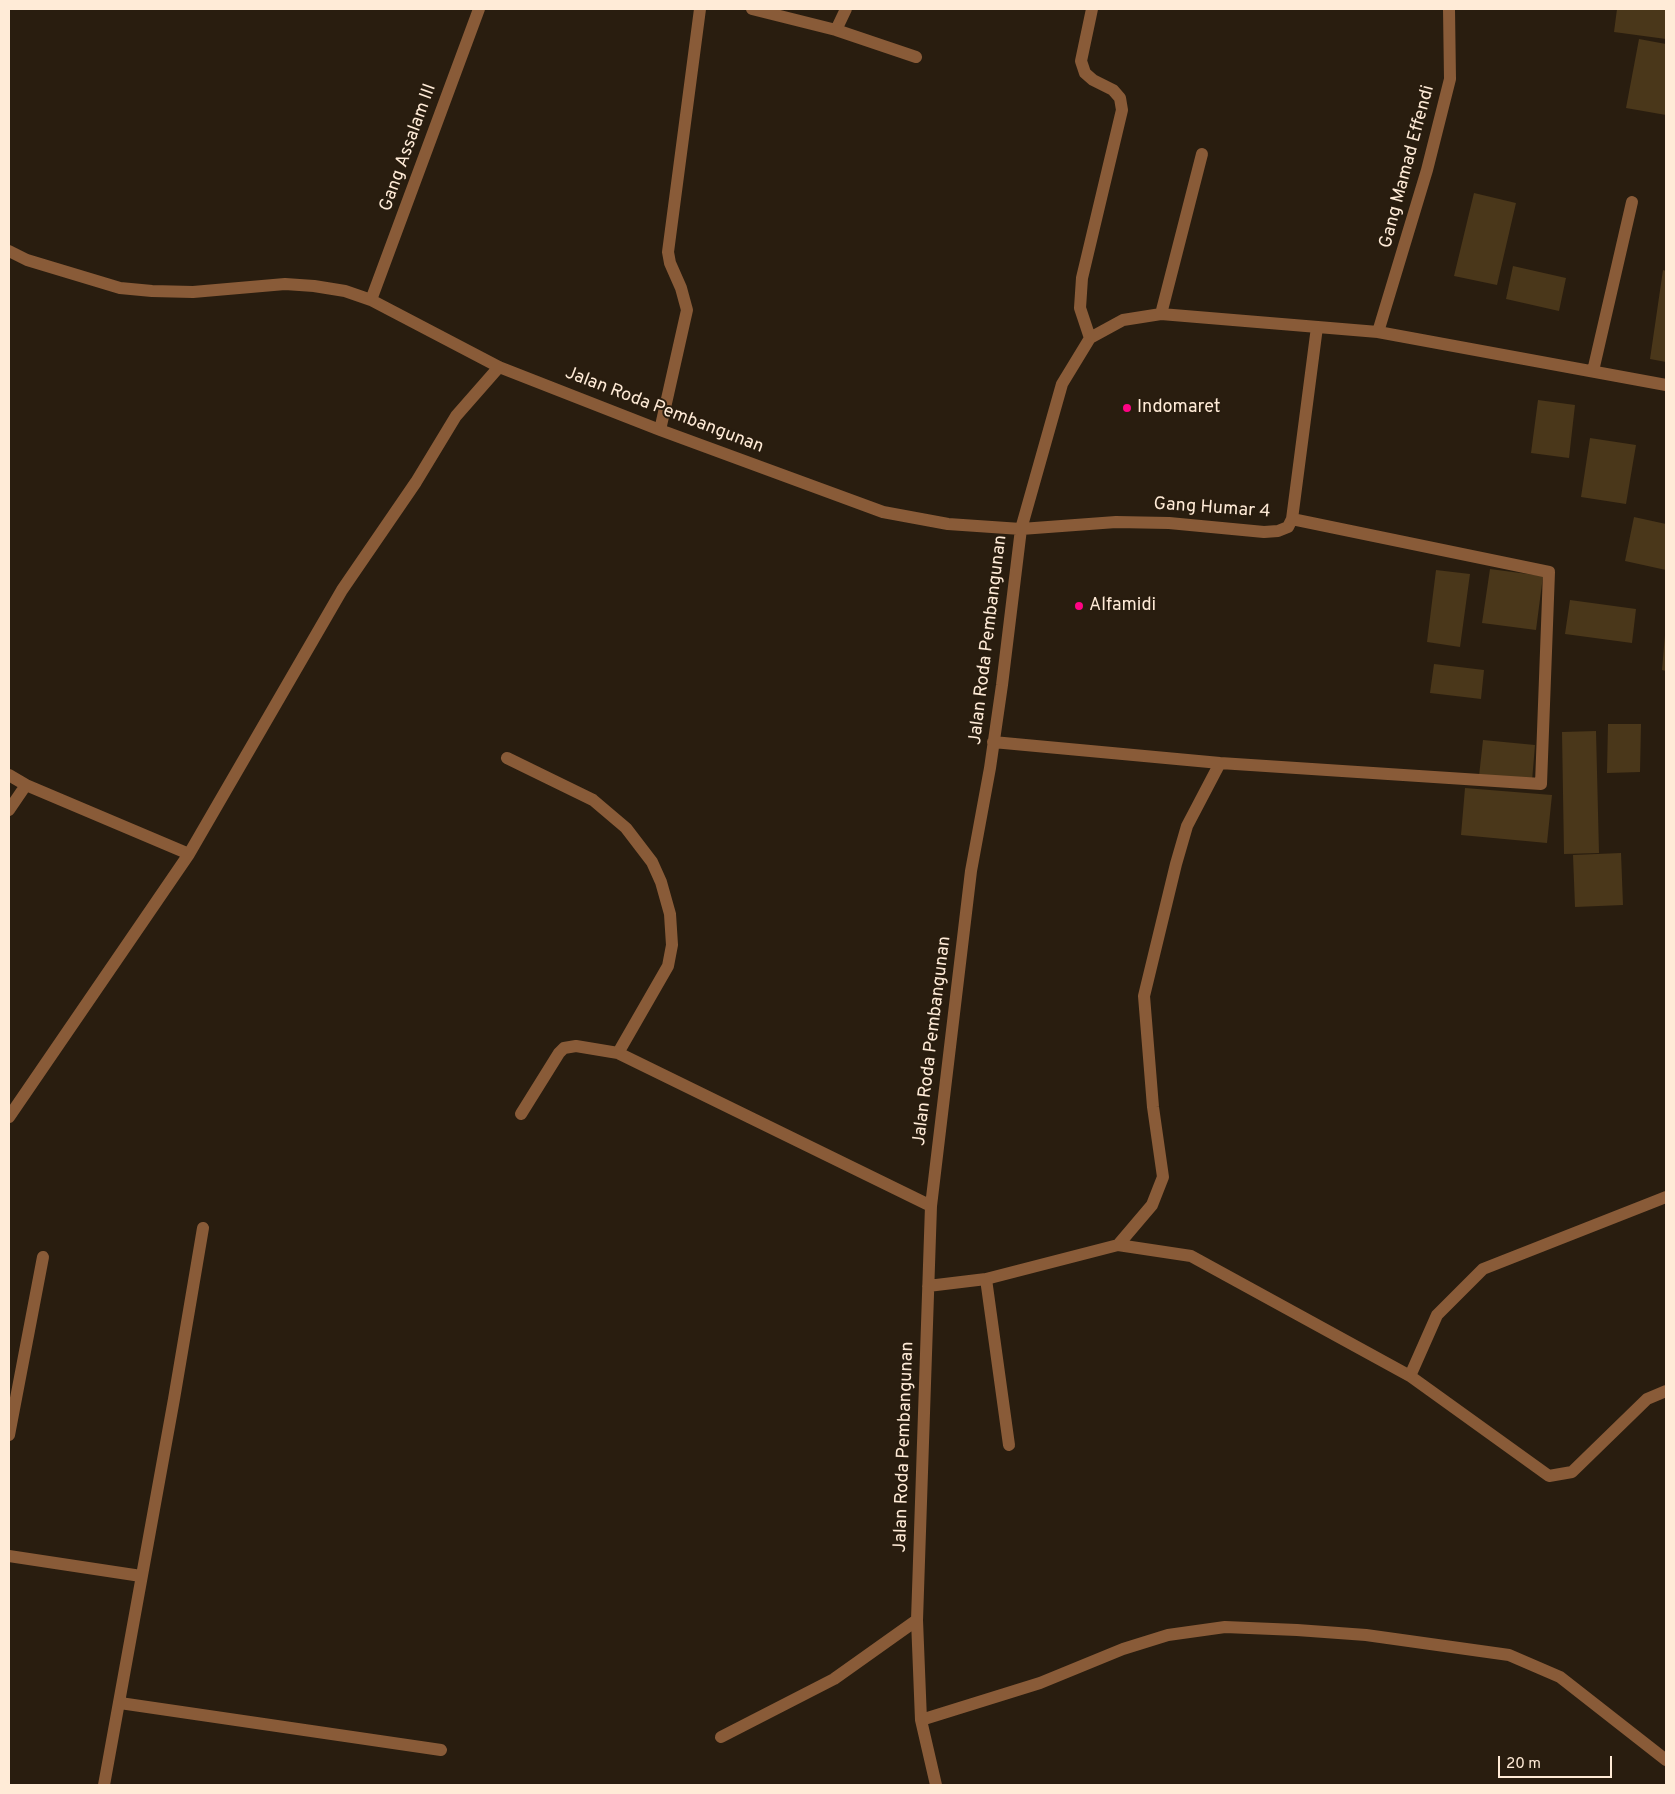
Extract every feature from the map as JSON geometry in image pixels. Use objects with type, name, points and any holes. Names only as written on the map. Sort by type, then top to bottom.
[{"type":"street","name":"Gang Assalam III","points":[[371,300],[479,9]]},
{"type":"street","points":[[660,430],[687,310],[681,288],[670,263],[668,252],[700,9]]},
{"type":"street","points":[[752,9],[836,30],[916,57]]},
{"type":"street","points":[[836,30],[846,9]]},
{"type":"street","points":[[1090,338],[1080,308],[1082,278],[1122,110],[1120,98],[1113,90],[1092,80],[1084,73],[1081,61],[1092,9]]},
{"type":"street","name":"Gang Mamad Effendi","points":[[1378,332],[1428,170],[1450,79],[1449,9]]},
{"type":"street","points":[[1161,314],[1202,154]]},
{"type":"street","points":[[1593,372],[1632,202]]},
{"type":"street","name":"Jalan Roda Pembangunan","points":[[9,251],[27,260],[120,288],[193,292],[285,284],[345,291],[371,300],[499,367],[660,430],[883,512],[948,524],[1021,528],[1002,685],[971,871],[931,1206],[917,1620],[921,1720],[936,1785]]},
{"type":"street","points":[[1021,528],[1062,384],[1090,338],[1123,320],[1161,314],[1378,332],[1666,385]]},
{"type":"street","name":"Gang Humar 4","points":[[1021,528],[1116,522],[1169,522],[1264,532],[1278,531],[1288,527],[1292,519],[1317,327]]},
{"type":"street","points":[[9,1116],[189,854],[342,590],[416,482],[456,416],[499,367]]},
{"type":"street","points":[[993,742],[1220,762],[1541,784],[1550,572],[1292,519]]},
{"type":"street","points":[[507,758],[593,800],[626,828],[652,862],[661,882],[670,914],[672,945],[668,966],[618,1053]]},
{"type":"street","points":[[1118,1245],[1152,1205],[1163,1177],[1153,1107],[1144,996],[1187,826],[1220,762]]},
{"type":"street","points":[[9,775],[26,785],[189,854]]},
{"type":"street","points":[[9,810],[26,785]]},
{"type":"street","points":[[521,1114],[564,1048],[576,1046],[618,1053],[931,1206]]},
{"type":"street","points":[[1410,1376],[1437,1315],[1483,1269],[1666,1197]]},
{"type":"street","points":[[104,1785],[203,1228]]},
{"type":"street","points":[[928,1286],[986,1278],[1118,1245],[1191,1256],[1410,1376],[1549,1476],[1572,1472],[1647,1399],[1666,1391]]},
{"type":"street","points":[[9,1435],[43,1257]]},
{"type":"street","points":[[986,1278],[1009,1444]]},
{"type":"street","points":[[9,1556],[141,1576]]},
{"type":"street","points":[[722,1737],[834,1679],[917,1620]]},
{"type":"street","points":[[921,1720],[1040,1683],[1123,1649],[1168,1635],[1225,1627],[1288,1630],[1366,1635],[1509,1655],[1560,1677],[1666,1760]]},
{"type":"street","points":[[120,1703],[441,1750]]},
{"type":"building","points":[[1617,9],[1666,9],[1666,39],[1614,32]]},
{"type":"building","points":[[1639,39],[1666,44],[1666,115],[1626,108]]},
{"type":"building","points":[[1474,193],[1516,203],[1497,285],[1454,276]]},
{"type":"building","points":[[1513,266],[1566,278],[1559,311],[1506,299]]},
{"type":"building","points":[[1663,270],[1666,271],[1666,362],[1650,359]]},
{"type":"building","points":[[1538,400],[1575,405],[1569,458],[1531,453]]},
{"type":"building","points":[[1590,438],[1636,445],[1626,504],[1581,497]]},
{"type":"building","points":[[1634,517],[1666,524],[1666,570],[1625,561]]},
{"type":"building","points":[[1490,569],[1543,576],[1536,630],[1482,623]]},
{"type":"building","points":[[1436,570],[1470,574],[1460,647],[1427,642]]},
{"type":"building","points":[[1570,600],[1636,609],[1632,643],[1565,634]]},
{"type":"building","points":[[1666,635],[1666,671],[1662,670]]},
{"type":"building","points":[[1434,664],[1484,670],[1481,699],[1430,693]]},
{"type":"building","points":[[1608,724],[1641,724],[1640,772],[1607,773]]},
{"type":"building","points":[[1596,731],[1599,853],[1564,854],[1562,732]]},
{"type":"building","points":[[1483,740],[1535,745],[1532,781],[1479,776]]},
{"type":"building","points":[[1465,788],[1552,795],[1547,843],[1461,835]]},
{"type":"building","points":[[1621,853],[1623,905],[1575,907],[1573,855]]},
{"type":"place","name":"Indomaret","points":[[1127,408]]},
{"type":"place","name":"Alfamidi","points":[[1079,606]]}]
